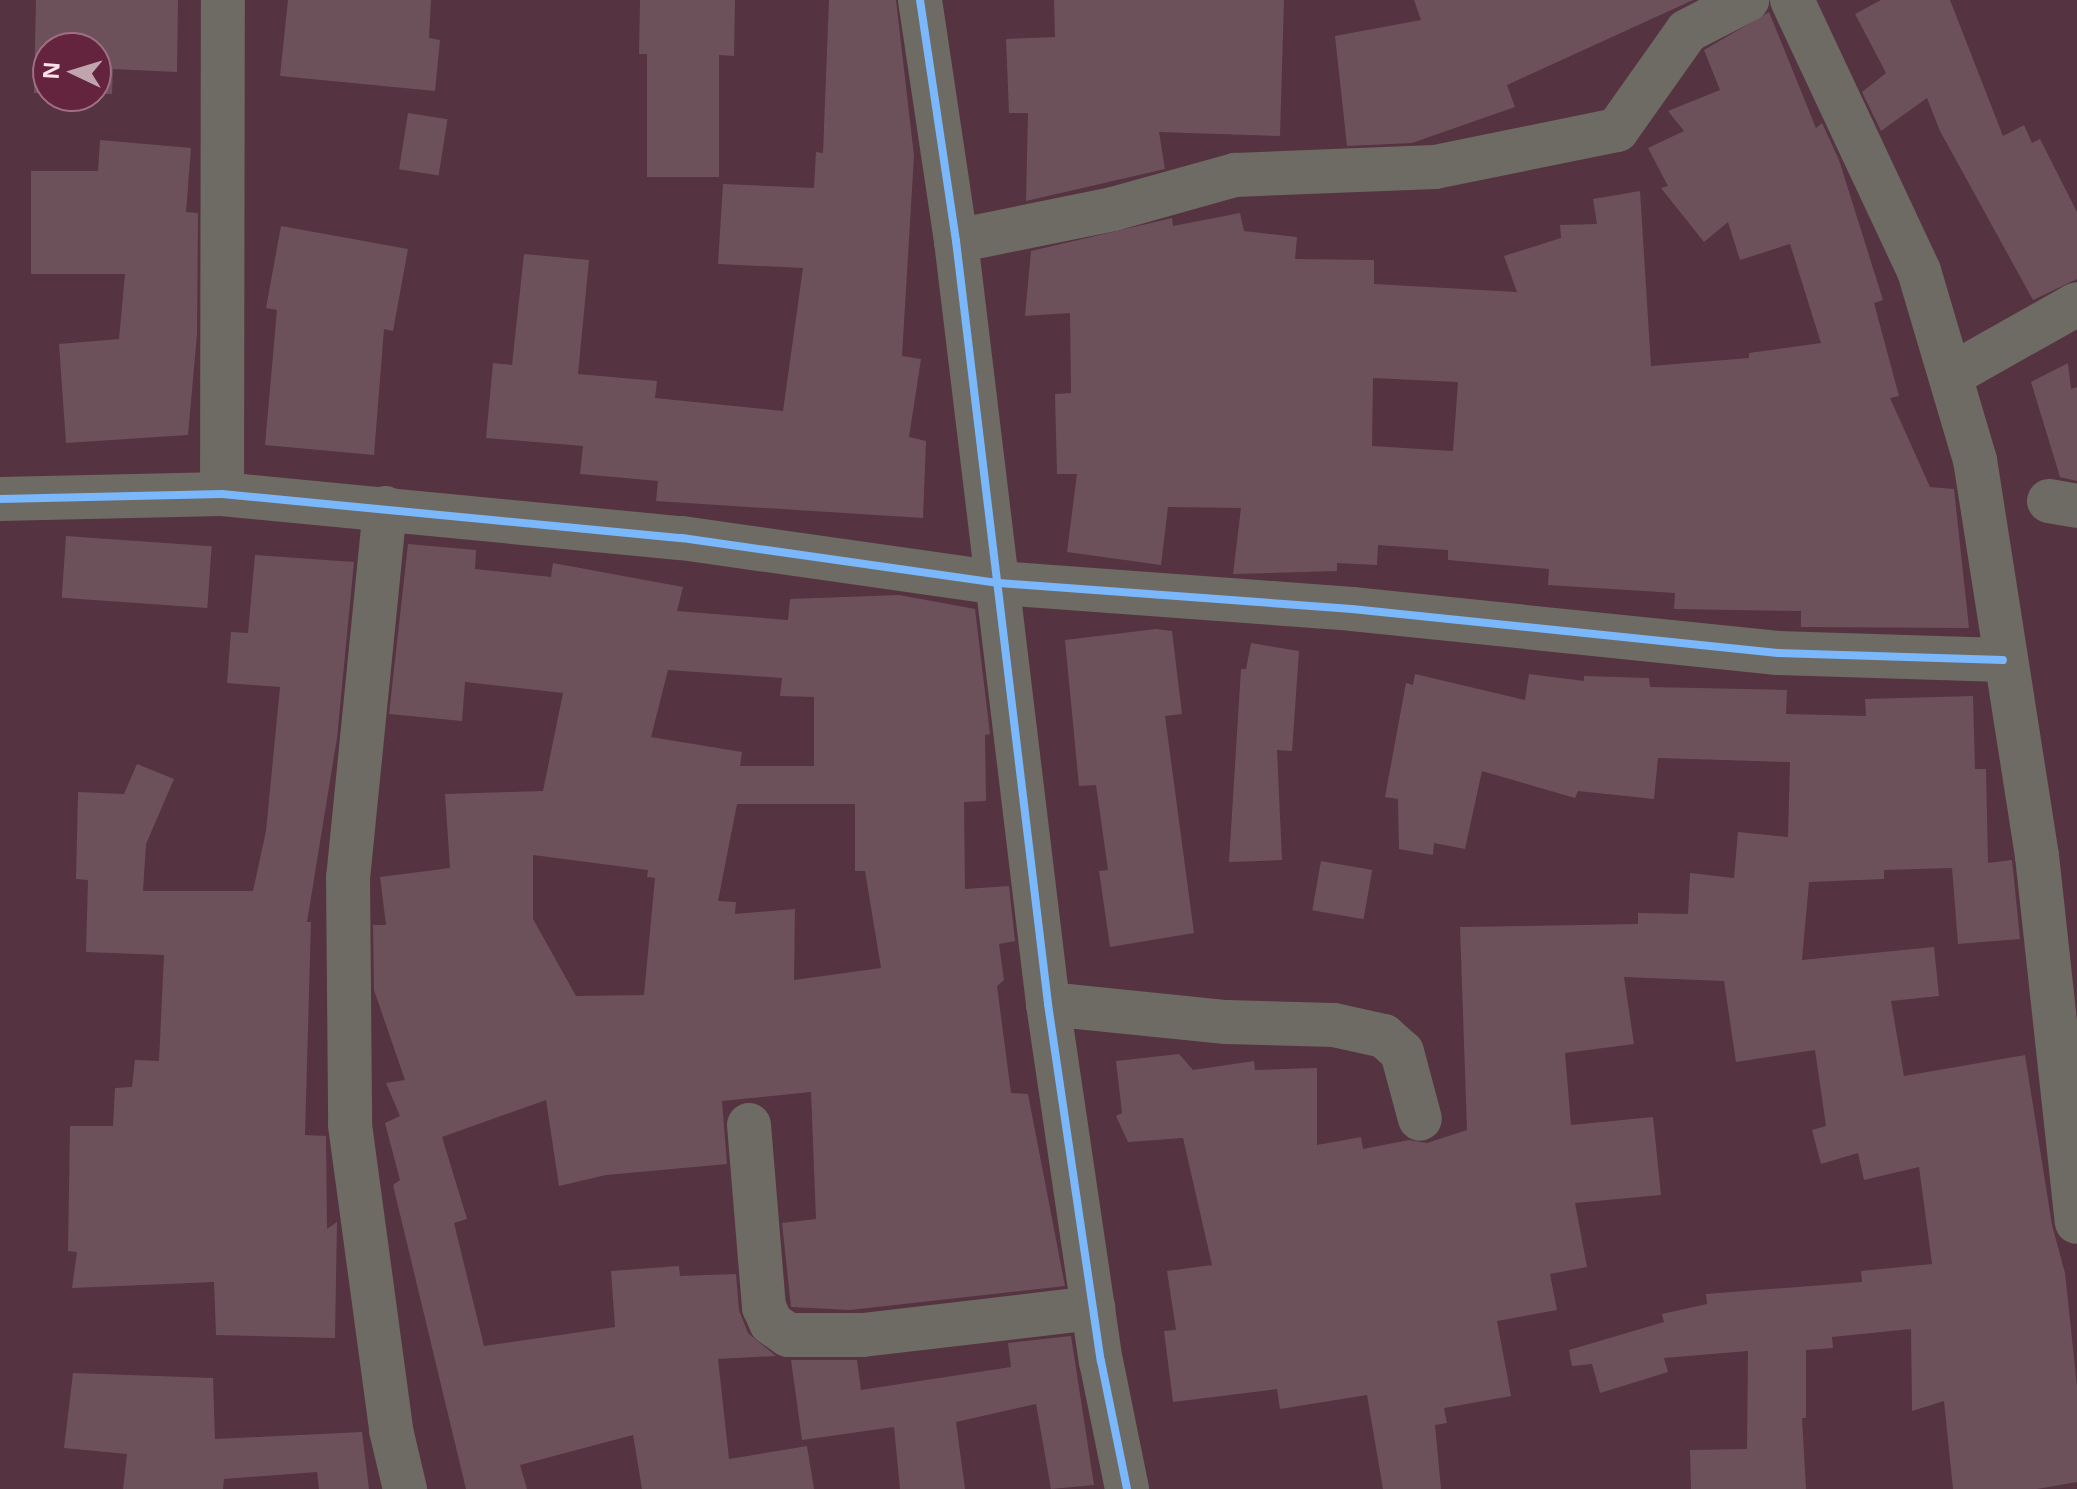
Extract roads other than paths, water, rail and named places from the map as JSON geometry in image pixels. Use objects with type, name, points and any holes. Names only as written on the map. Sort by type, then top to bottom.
[{"type":"street","points":[[222,494],[223,0]]},
{"type":"street","points":[[920,0],[956,241],[1048,1004],[1093,1308],[1127,1489]]},
{"type":"street","points":[[956,241],[1113,209],[1235,175],[1435,167],[1617,130],[1687,31],[1747,0]]},
{"type":"street","points":[[1792,0],[1919,271],[1953,374],[1995,572],[2003,660],[2037,856],[2077,1222]]},
{"type":"street","points":[[1953,374],[2077,304]]},
{"type":"street","points":[[0,499],[222,494],[682,538],[999,583],[1352,609],[1778,653],[2003,660]]},
{"type":"street","points":[[385,508],[348,877],[350,1125],[391,1430],[405,1489]]},
{"type":"street","points":[[1048,1004],[1226,1022],[1334,1025],[1384,1036],[1402,1052],[1420,1119]]},
{"type":"street","points":[[749,1125],[764,1307],[771,1323],[788,1335],[863,1335],[1093,1308]]}]
